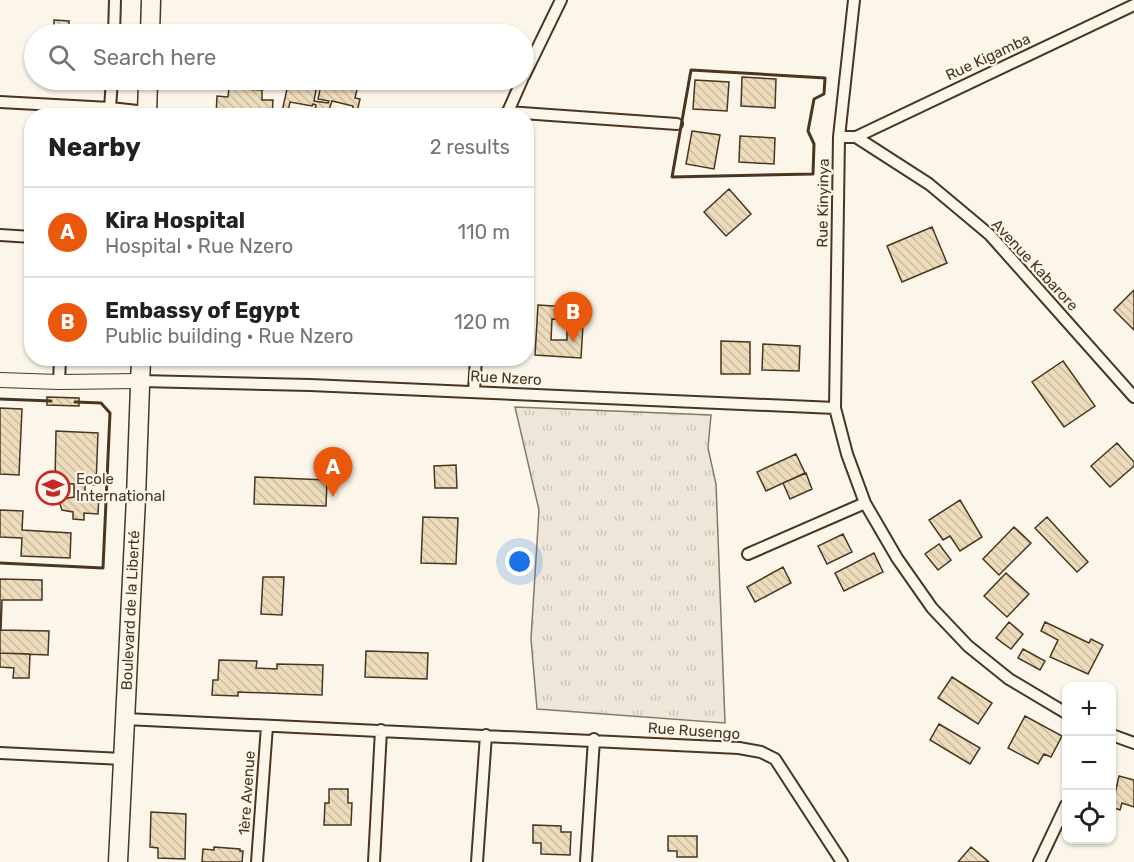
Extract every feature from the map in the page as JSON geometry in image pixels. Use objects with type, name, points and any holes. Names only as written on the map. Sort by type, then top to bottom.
[{"type":"highway","points":[[150,24],[151,0]]},
{"type":"highway","points":[[147,108],[148,90]]},
{"type":"highway","name":"Boulevard de la Liberté","points":[[117,862],[141,366]]},
{"type":"street","points":[[114,24],[115,0]]},
{"type":"street","points":[[534,55],[561,0]]},
{"type":"street","name":"Rue Kinyinya","points":[[854,0],[839,137],[834,408],[847,454],[865,503],[897,558],[932,608],[968,646],[1009,679],[1062,711]]},
{"type":"street","name":"Rue Kigamba","points":[[856,137],[1134,5]]},
{"type":"street","points":[[0,102],[110,108],[111,90]]},
{"type":"street","points":[[510,108],[518,90]]},
{"type":"street","points":[[534,116],[677,124]]},
{"type":"street","points":[[839,137],[856,137]]},
{"type":"street","name":"Avenue Kabarore","points":[[856,137],[929,184],[990,236],[1134,397]]},
{"type":"street","points":[[0,235],[24,236]]},
{"type":"street","points":[[59,382],[60,366]]},
{"type":"street","points":[[474,391],[476,366]]},
{"type":"street","points":[[0,380],[140,381]]},
{"type":"street","name":"Rue Nzero","points":[[140,381],[310,384],[834,408]]},
{"type":"street","points":[[748,554],[865,503]]},
{"type":"street","name":"Rue Rusengo","points":[[125,719],[594,740],[739,748],[761,752],[775,759],[842,862]]},
{"type":"street","name":"1ère Avenue","points":[[257,862],[267,726]]},
{"type":"street","points":[[374,862],[381,730]]},
{"type":"street","points":[[477,862],[486,735]]},
{"type":"street","points":[[1115,736],[1134,743]]},
{"type":"street","points":[[586,862],[594,740]]},
{"type":"street","points":[[0,753],[123,759]]},
{"type":"street","points":[[1039,862],[1062,813]]},
{"type":"green space","points":[[515,407],[711,415],[708,448],[716,484],[725,723],[537,709],[531,639],[539,510]]},
{"type":"building","points":[[54,20],[69,21],[69,24],[54,24]]},
{"type":"building","points":[[742,77],[776,79],[775,108],[741,106]]},
{"type":"building","points":[[695,80],[729,82],[727,111],[693,109]]},
{"type":"building","points":[[229,90],[262,90],[262,100],[273,100],[272,108],[216,108],[217,96],[228,97]]},
{"type":"building","points":[[287,90],[316,90],[314,101],[328,103],[329,101],[318,99],[320,90],[357,90],[355,98],[360,99],[358,108],[332,101],[330,108],[315,108],[316,105],[313,104],[312,106],[290,102],[289,108],[283,108]]},
{"type":"building","points":[[692,131],[720,135],[714,169],[686,164]]},
{"type":"building","points":[[740,136],[775,138],[774,164],[739,162]]},
{"type":"building","points":[[729,189],[751,214],[726,236],[704,212]]},
{"type":"building","points":[[932,227],[947,263],[902,282],[887,246]]},
{"type":"building","points":[[1134,290],[1134,330],[1114,310]]},
{"type":"building","points":[[538,305],[584,308],[581,358],[535,355]],"holes":[[[552,319],[567,320],[567,340],[551,340]]]},
{"type":"building","points":[[721,341],[750,342],[750,374],[721,374]]},
{"type":"building","points":[[763,344],[800,346],[799,371],[762,370]]},
{"type":"building","points":[[1063,361],[1095,406],[1064,427],[1032,382]]},
{"type":"building","points":[[47,397],[79,398],[79,406],[47,405]]},
{"type":"building","points":[[0,408],[22,409],[19,475],[0,474]]},
{"type":"building","points":[[56,431],[98,433],[96,485],[85,484],[85,494],[99,495],[98,514],[84,513],[84,520],[73,519],[73,512],[62,510],[60,504],[62,499],[74,497],[74,484],[55,483]]},
{"type":"building","points":[[1117,443],[1134,462],[1134,466],[1110,487],[1091,466]]},
{"type":"building","points":[[796,454],[805,473],[766,491],[757,472]]},
{"type":"building","points":[[456,465],[457,488],[435,488],[434,466]]},
{"type":"building","points":[[806,473],[812,489],[790,499],[783,483]]},
{"type":"building","points":[[255,477],[327,480],[326,506],[254,504]]},
{"type":"building","points":[[960,500],[982,537],[960,551],[950,536],[943,540],[929,520]]},
{"type":"building","points":[[0,510],[23,511],[22,530],[71,533],[70,558],[21,556],[22,538],[0,537]]},
{"type":"building","points":[[423,517],[458,518],[456,564],[421,563]]},
{"type":"building","points":[[1047,517],[1088,562],[1077,572],[1035,528]]},
{"type":"building","points":[[1014,527],[1031,543],[999,575],[983,559]]},
{"type":"building","points":[[843,534],[852,552],[827,564],[818,546]]},
{"type":"building","points":[[939,544],[951,560],[938,570],[925,554]]},
{"type":"building","points":[[874,553],[883,572],[844,591],[835,573]]},
{"type":"building","points":[[783,567],[791,583],[755,602],[747,587]]},
{"type":"building","points":[[1006,573],[1029,594],[1007,617],[984,596]]},
{"type":"building","points":[[263,577],[284,577],[282,615],[261,614]]},
{"type":"building","points":[[0,579],[42,580],[42,600],[2,600],[1,630],[49,631],[48,655],[0,653]]},
{"type":"building","points":[[1009,622],[1023,634],[1011,649],[996,638]]},
{"type":"building","points":[[1045,622],[1089,643],[1091,639],[1103,645],[1088,674],[1050,657],[1058,640],[1041,631]]},
{"type":"building","points":[[1023,649],[1045,661],[1040,670],[1018,658]]},
{"type":"building","points":[[366,651],[428,653],[427,679],[365,677]]},
{"type":"building","points":[[0,653],[30,654],[29,678],[13,678],[14,668],[0,667]]},
{"type":"building","points":[[219,660],[257,661],[256,668],[277,669],[277,664],[323,665],[322,695],[238,692],[238,696],[212,695],[213,680],[218,680]]},
{"type":"building","points":[[952,677],[992,703],[978,724],[938,698]]},
{"type":"building","points":[[1025,716],[1062,736],[1051,757],[1044,754],[1038,764],[1008,748]]},
{"type":"building","points":[[939,724],[980,748],[970,764],[930,740]]},
{"type":"building","points":[[1119,776],[1134,780],[1134,807],[1122,803],[1120,810],[1116,808]]},
{"type":"building","points":[[329,789],[348,789],[348,803],[352,803],[351,825],[324,825],[325,803],[329,803]]},
{"type":"building","points":[[151,812],[186,814],[185,859],[158,858],[158,848],[150,847]]},
{"type":"building","points":[[533,825],[561,826],[561,832],[571,832],[570,855],[541,854],[541,843],[533,843]]},
{"type":"building","points":[[668,836],[697,836],[697,857],[677,857],[677,851],[668,851]]},
{"type":"building","points":[[214,847],[240,849],[243,851],[242,862],[202,862],[203,849],[214,850]]},
{"type":"building","points":[[971,847],[989,862],[958,862]]},
{"type":"wall","points":[[691,70],[825,78],[824,94],[814,99],[808,131],[814,144],[813,174],[672,177],[691,70]]},
{"type":"wall","points":[[0,399],[51,401]]},
{"type":"wall","points":[[0,563],[103,568],[110,413],[101,403],[75,402]]},
{"type":"place","name":"Embassy of Egypt","points":[[573,342]]},
{"type":"place","name":"Ecole International","points":[[53,488]]},
{"type":"place","name":"Kira Hospital","points":[[333,497]]}]
